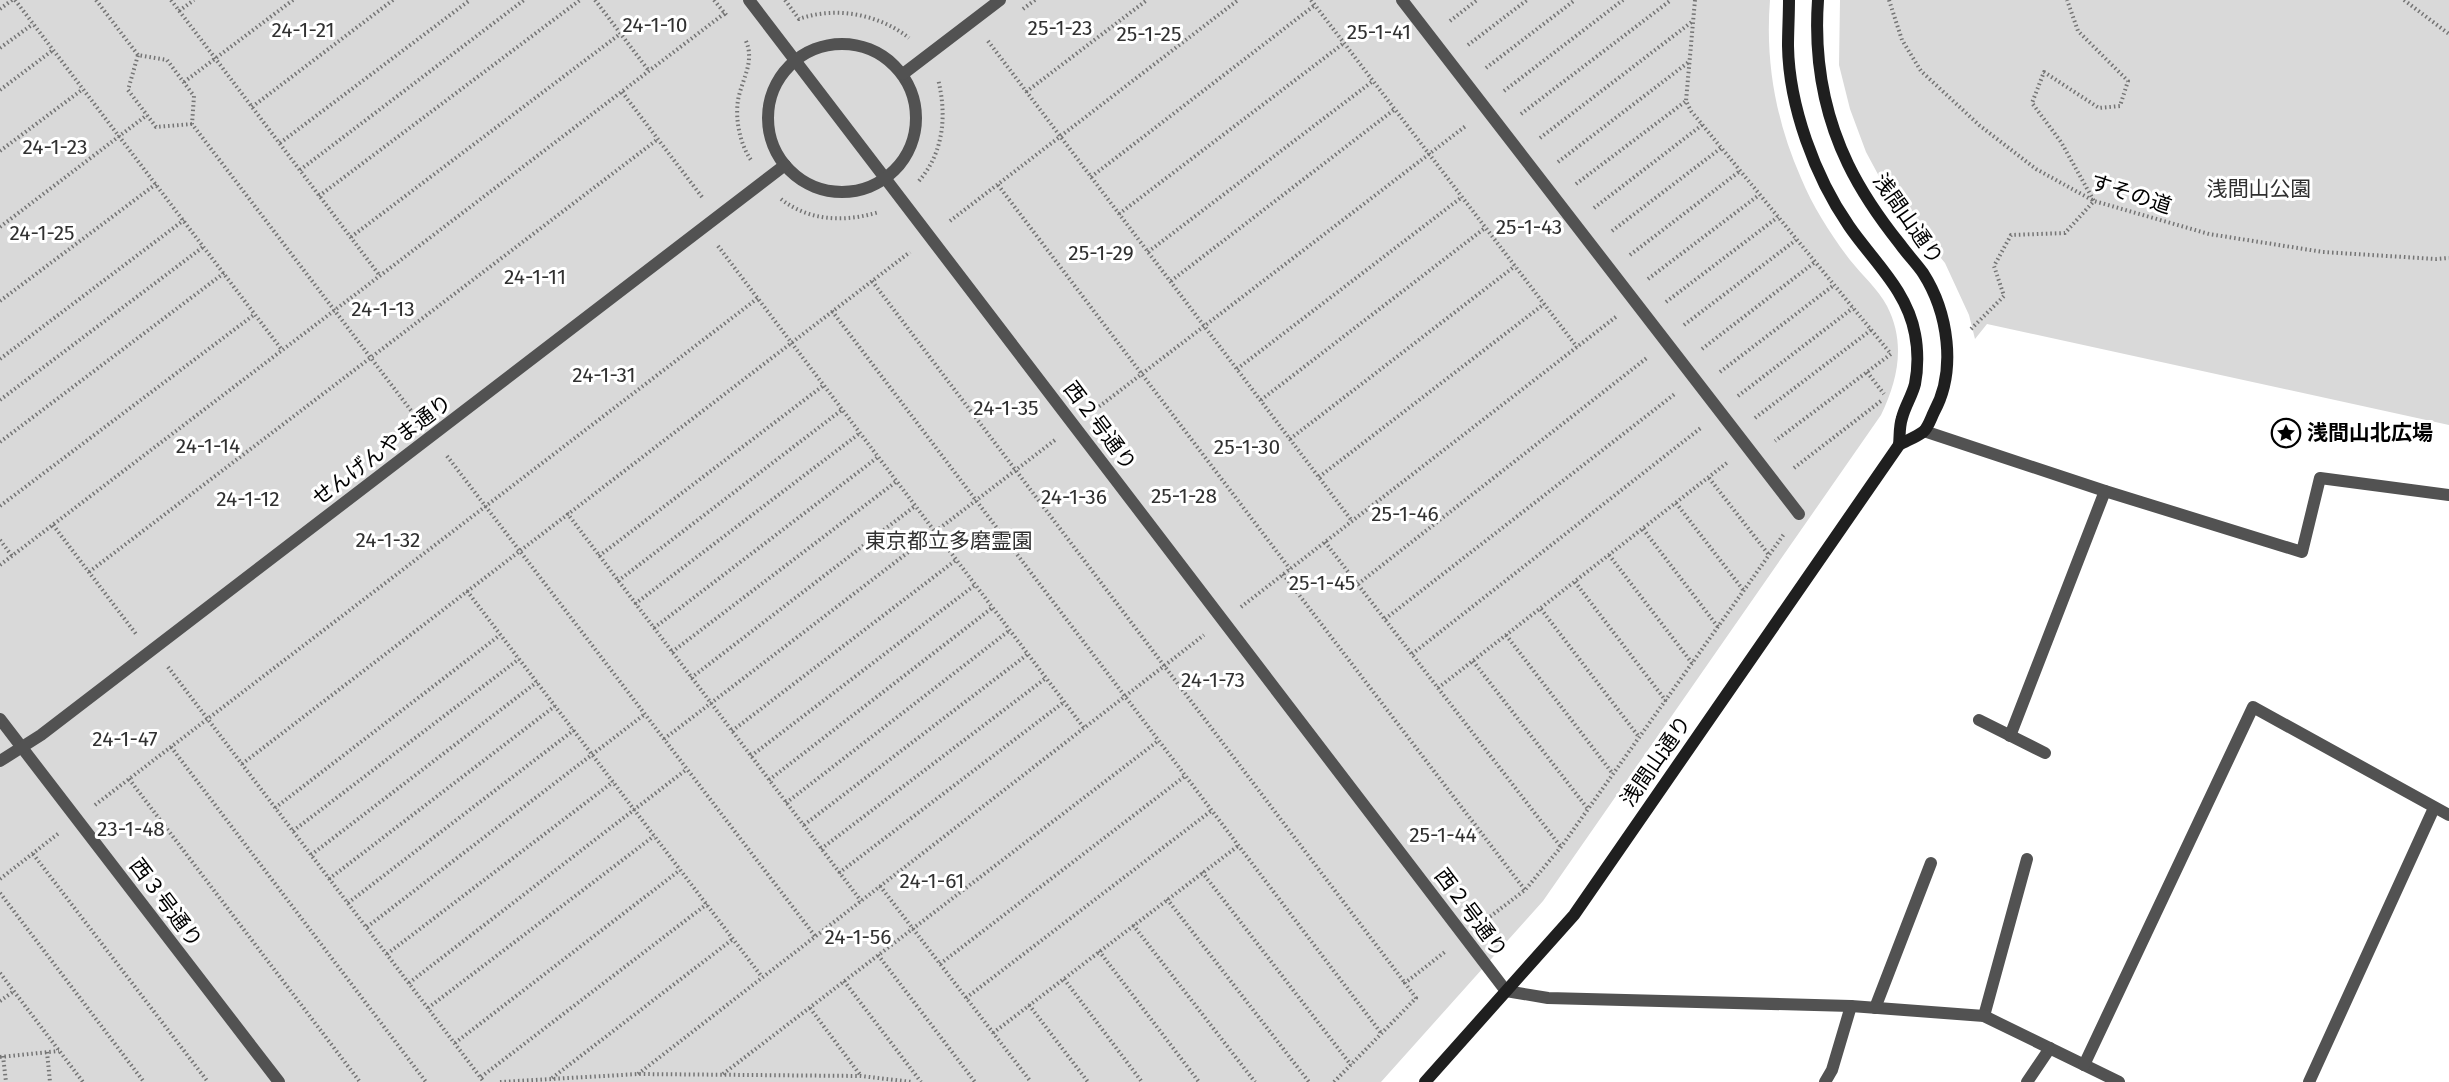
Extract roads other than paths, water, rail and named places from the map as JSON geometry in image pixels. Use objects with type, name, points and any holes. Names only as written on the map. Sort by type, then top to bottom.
[{"type":"street","name":"西２号通り","points":[[749,0],[1506,991]]},
{"type":"street","points":[[903,74],[1000,0]]},
{"type":"street","points":[[1402,0],[1798,514]]},
{"type":"street","name":"浅間山通り","points":[[1789,0],[1788,48],[1796,104],[1810,151],[1828,192],[1849,226],[1896,286],[1909,312],[1915,333],[1917,356],[1915,384],[1901,418],[1899,445]]},
{"type":"street","name":"浅間山通り","points":[[1425,1082],[1574,915],[1899,445],[1924,431],[1940,401],[1947,353],[1944,325],[1923,273],[1873,209],[1848,164],[1829,118],[1819,71],[1816,30],[1818,0]]},
{"type":"street","points":[[840,42],[864,46],[886,57],[903,74],[914,96],[917,118],[914,142],[903,163],[886,178],[866,189],[845,192],[823,190],[802,181],[784,165],[773,146],[767,123],[769,99],[779,77],[794,59],[816,47],[840,42]]},
{"type":"street","name":"せんげんやま通り","points":[[0,761],[41,735],[784,165]]},
{"type":"street","points":[[1924,431],[2105,491],[2302,552],[2320,478],[2449,495]]},
{"type":"street","points":[[2010,735],[2105,491]]},
{"type":"street","points":[[2084,1065],[2253,707],[2449,815]]},
{"type":"street","name":"西３号通り","points":[[0,719],[279,1082]]},
{"type":"street","points":[[1979,720],[2044,753]]},
{"type":"street","points":[[2308,1082],[2434,808]]},
{"type":"street","points":[[1984,1016],[2027,859]]},
{"type":"street","points":[[1875,1008],[1931,863]]},
{"type":"street","points":[[1506,991],[1548,998],[1851,1006],[1984,1016],[2119,1082]]},
{"type":"street","points":[[1825,1082],[1832,1070],[1851,1006]]},
{"type":"street","points":[[2027,1082],[2050,1048]]},
{"type":"place","name":"浅間山北広場","points":[[2286,433]]},
{"type":"park label","name":"24-1-10","points":[[655,25]]},
{"type":"park label","name":"25-1-23","points":[[1060,28]]},
{"type":"park label","name":"24-1-21","points":[[303,30]]},
{"type":"park label","name":"25-1-41","points":[[1379,32]]},
{"type":"park label","name":"25-1-25","points":[[1149,34]]},
{"type":"park label","name":"24-1-23","points":[[55,147]]},
{"type":"park label","name":"浅間山公園","points":[[2259,189]]},
{"type":"park label","name":"25-1-43","points":[[1529,227]]},
{"type":"park label","name":"24-1-25","points":[[42,233]]},
{"type":"park label","name":"25-1-29","points":[[1101,253]]},
{"type":"park label","name":"24-1-11","points":[[535,277]]},
{"type":"park label","name":"24-1-13","points":[[383,309]]},
{"type":"park label","name":"24-1-31","points":[[604,375]]},
{"type":"park label","name":"24-1-35","points":[[1006,408]]},
{"type":"park label","name":"24-1-14","points":[[208,446]]},
{"type":"park label","name":"25-1-30","points":[[1247,447]]},
{"type":"park label","name":"25-1-28","points":[[1184,496]]},
{"type":"park label","name":"24-1-36","points":[[1074,497]]},
{"type":"park label","name":"24-1-12","points":[[248,499]]},
{"type":"park label","name":"25-1-46","points":[[1405,514]]},
{"type":"park label","name":"24-1-32","points":[[388,540]]},
{"type":"park label","name":"東京都立多磨霊園","points":[[949,541]]},
{"type":"park label","name":"25-1-45","points":[[1322,583]]},
{"type":"park label","name":"24-1-73","points":[[1213,680]]},
{"type":"park label","name":"24-1-47","points":[[125,739]]},
{"type":"park label","name":"23-1-48","points":[[131,829]]},
{"type":"park label","name":"25-1-44","points":[[1443,835]]},
{"type":"park label","name":"24-1-61","points":[[932,881]]},
{"type":"park label","name":"24-1-56","points":[[858,937]]}]
